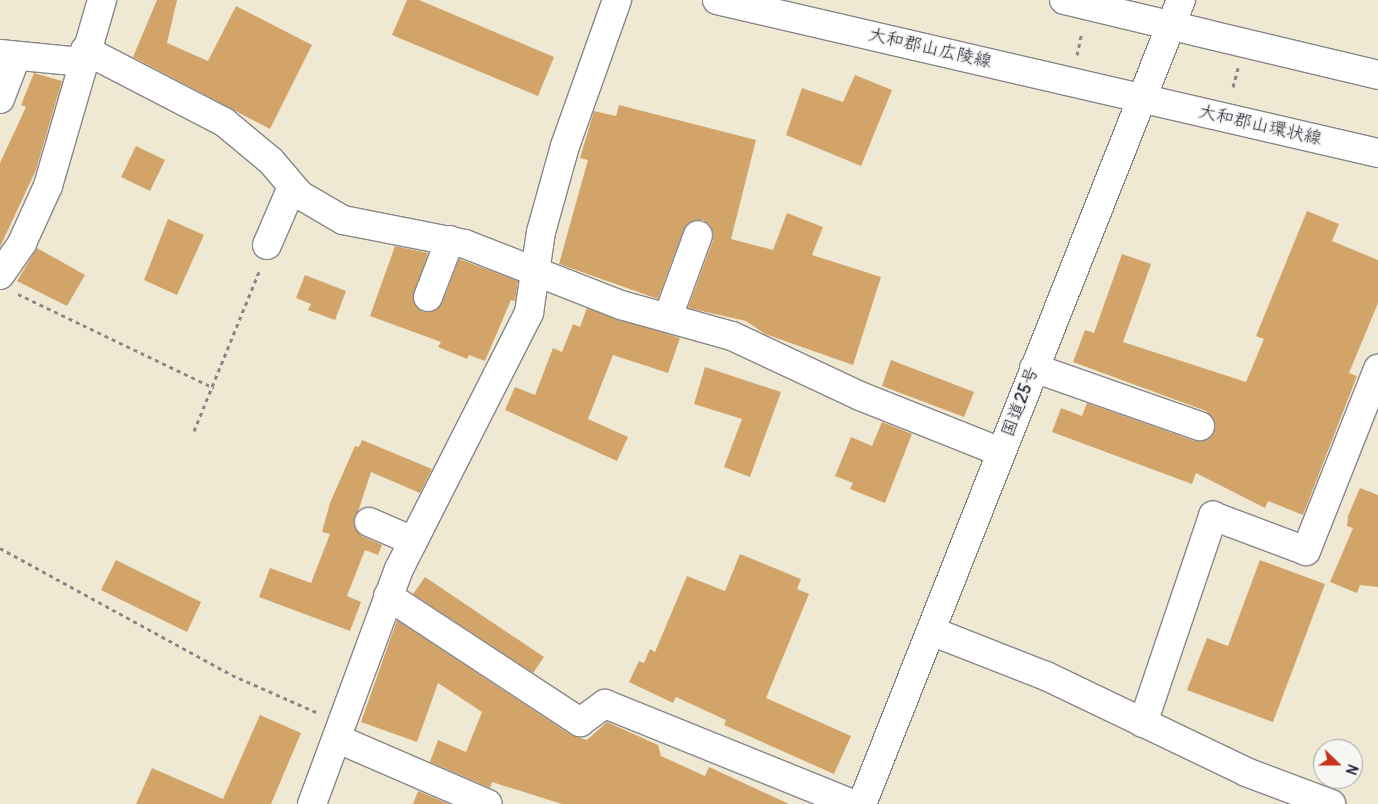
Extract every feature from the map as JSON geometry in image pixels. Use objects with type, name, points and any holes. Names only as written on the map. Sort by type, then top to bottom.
[{"type":"main road","points":[[6,283],[48,186],[71,116],[83,56],[102,0]]},
{"type":"main road","points":[[312,804],[341,732],[388,596],[413,541],[518,336],[538,274],[542,232],[579,95],[617,0]]},
{"type":"main road","name":"大和郡山広陵線","points":[[717,0],[1142,99]]},
{"type":"main road","points":[[1064,0],[1378,75]]},
{"type":"main road","name":"国道25号","points":[[862,804],[1181,0]]},
{"type":"main road","points":[[0,99],[8,56],[83,56],[224,122],[271,161],[292,187],[319,209],[343,220],[450,240],[538,274],[732,336],[860,396],[1001,452]]},
{"type":"main road","name":"大和郡山環状線","points":[[1142,99],[1378,153]]},
{"type":"main road","points":[[266,245],[292,187]]},
{"type":"main road","points":[[668,316],[698,235]]},
{"type":"main road","points":[[428,297],[450,240]]},
{"type":"main road","points":[[1034,368],[1200,426]]},
{"type":"main road","points":[[1144,723],[1213,516],[1306,551],[1378,369]]},
{"type":"main road","points":[[368,522],[413,541]]},
{"type":"main road","points":[[388,596],[580,722],[605,704],[853,804]]},
{"type":"main road","points":[[931,631],[1046,676],[1246,772],[1320,802]]},
{"type":"main road","points":[[341,732],[488,804]]},
{"type":"path","points":[[1076,58],[1083,29]]},
{"type":"path","points":[[1233,87],[1240,60]]},
{"type":"path","points":[[194,431],[255,289],[266,245]]},
{"type":"path","points":[[6,283],[214,388]]},
{"type":"path","points":[[0,548],[232,675],[341,732]]},
{"type":"building","points":[[157,0],[177,0],[167,43],[208,61],[236,6],[312,45],[270,129],[133,57]]},
{"type":"building","points":[[407,0],[419,0],[554,57],[538,96],[392,35]]},
{"type":"building","points":[[34,73],[62,81],[36,170],[0,247],[0,163],[26,107],[21,105]]},
{"type":"building","points":[[855,75],[892,90],[861,166],[786,135],[802,88],[843,102]]},
{"type":"building","points":[[619,105],[756,140],[731,239],[773,250],[787,213],[823,227],[812,255],[881,277],[853,365],[765,334],[746,321],[688,308],[713,240],[710,225],[703,220],[695,220],[684,229],[658,299],[559,264],[588,160],[580,158],[594,111],[616,116]]},
{"type":"building","points":[[136,146],[165,160],[150,191],[121,177]]},
{"type":"building","points":[[1307,211],[1339,224],[1332,241],[1378,260],[1378,303],[1349,373],[1357,376],[1303,515],[1268,501],[1265,508],[1196,473],[1192,484],[1052,432],[1061,408],[1082,416],[1087,403],[1195,441],[1211,437],[1215,423],[1206,411],[1073,362],[1085,330],[1094,333],[1122,254],[1151,264],[1123,342],[1246,382],[1264,339],[1256,336]]},
{"type":"building","points":[[168,219],[204,235],[177,295],[144,280]]},
{"type":"building","points":[[395,246],[428,253],[413,299],[423,312],[431,312],[442,303],[459,259],[518,281],[515,301],[511,300],[485,361],[469,355],[467,359],[438,347],[441,342],[370,316]]},
{"type":"building","points":[[37,248],[85,275],[67,306],[17,281]]},
{"type":"building","points":[[305,275],[346,291],[335,320],[308,310],[311,304],[296,298]]},
{"type":"building","points":[[587,308],[680,338],[668,373],[613,355],[588,419],[628,437],[617,461],[505,410],[515,387],[535,395],[553,348],[562,352],[573,324],[580,327]]},
{"type":"building","points":[[891,360],[974,392],[964,417],[882,386]]},
{"type":"building","points":[[705,367],[781,392],[750,477],[724,467],[742,419],[694,404]]},
{"type":"building","points":[[882,422],[912,434],[885,503],[850,489],[853,483],[835,476],[851,437],[872,446]]},
{"type":"building","points":[[362,440],[432,469],[420,493],[371,472],[354,524],[362,536],[382,545],[378,555],[365,550],[347,596],[361,602],[350,631],[259,597],[270,568],[311,583],[330,534],[322,532],[330,503],[355,446],[359,447]]},
{"type":"building","points":[[1360,488],[1378,495],[1378,587],[1360,585],[1357,593],[1330,582],[1353,528],[1347,526],[1348,516]]},
{"type":"building","points":[[740,554],[801,579],[797,589],[809,594],[766,698],[851,736],[834,774],[724,725],[726,720],[676,697],[673,703],[629,682],[639,661],[644,663],[650,649],[655,652],[687,576],[725,591]]},
{"type":"building","points":[[116,560],[201,602],[187,632],[101,590]]},
{"type":"building","points":[[1260,560],[1325,584],[1273,722],[1187,690],[1207,638],[1228,646]]},
{"type":"building","points":[[425,577],[544,657],[533,673],[413,594]]},
{"type":"building","points":[[397,620],[571,735],[587,740],[607,722],[658,745],[661,756],[705,776],[709,767],[789,804],[562,804],[492,782],[490,788],[430,762],[438,740],[466,752],[482,712],[438,683],[417,742],[361,722]]},
{"type":"building","points":[[260,715],[301,733],[271,804],[136,804],[152,768],[223,799]]},
{"type":"building","points":[[418,791],[449,804],[413,804]]}]
